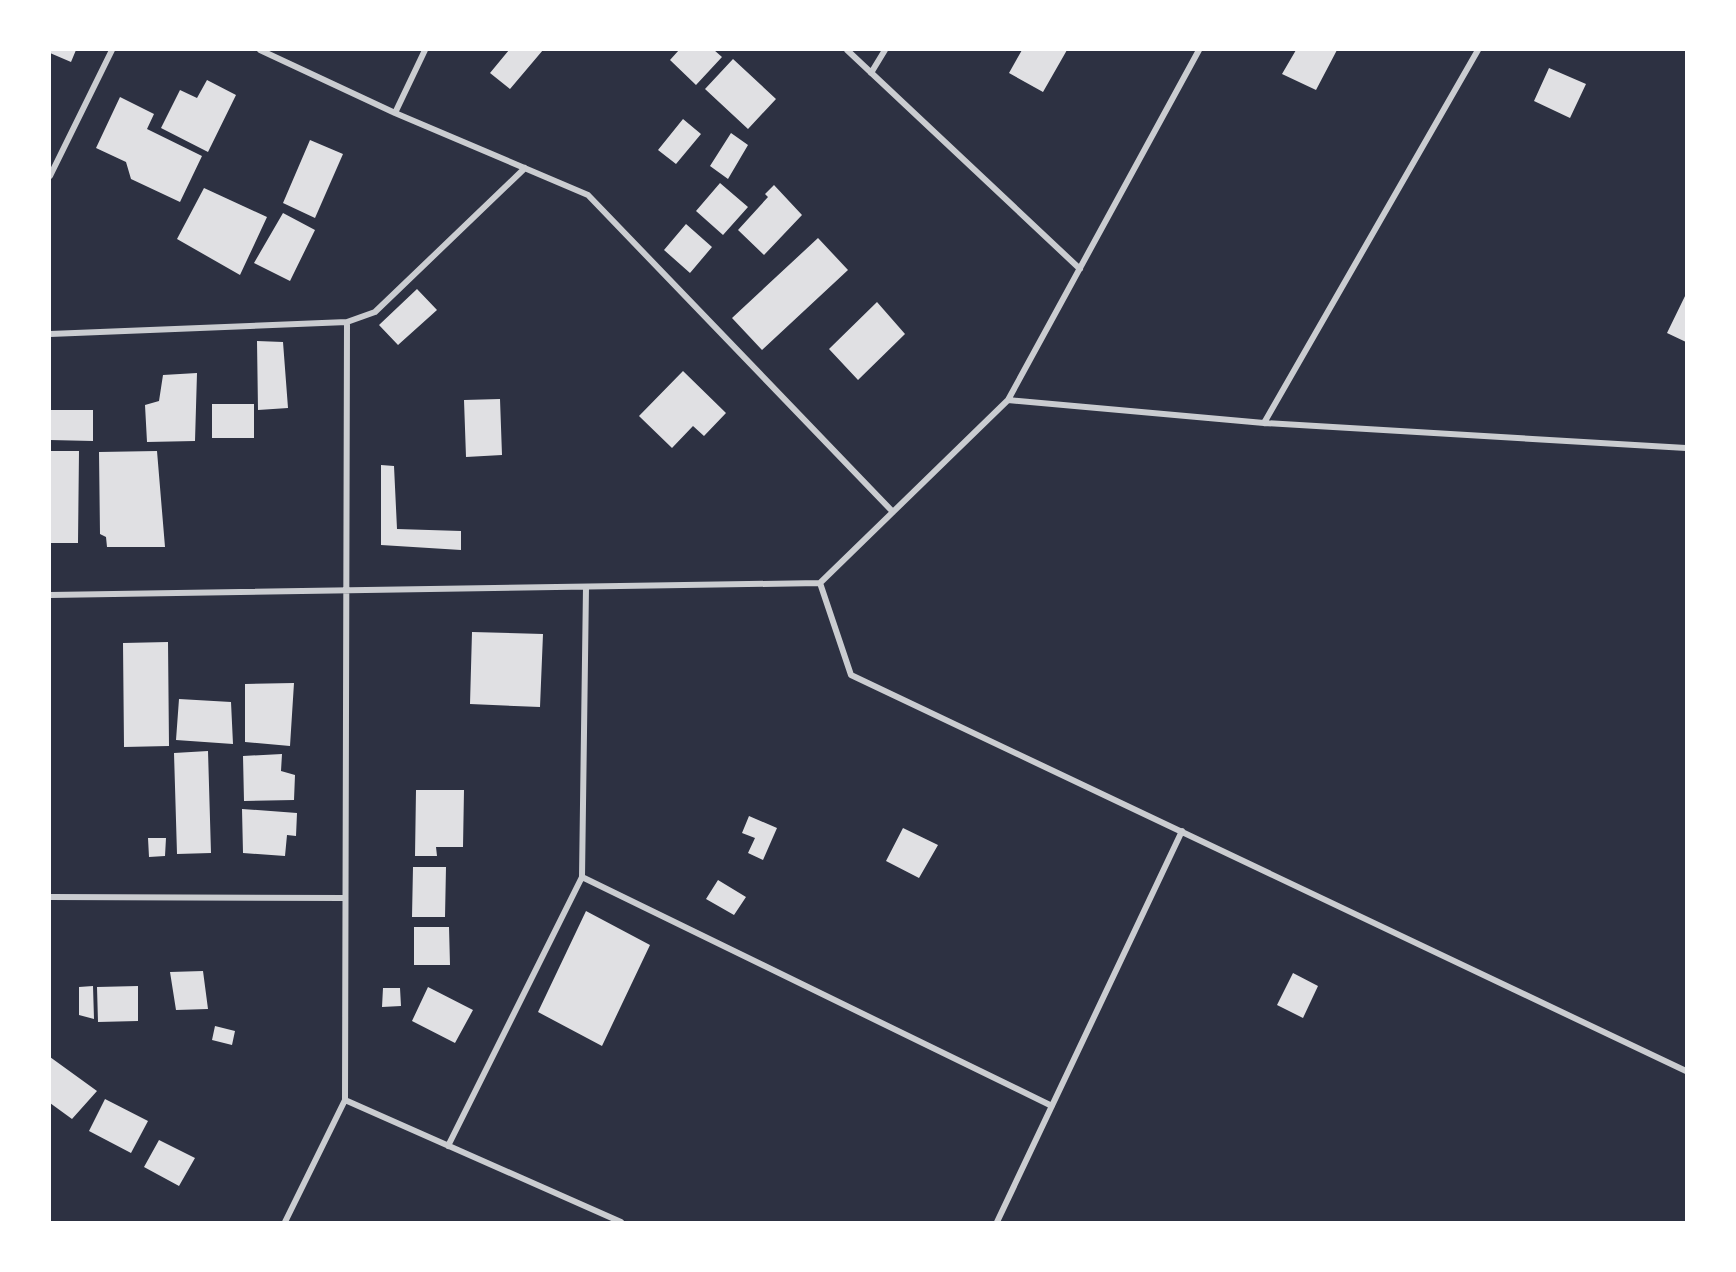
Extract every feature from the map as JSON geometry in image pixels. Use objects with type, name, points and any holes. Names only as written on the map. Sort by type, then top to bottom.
[{"type":"street","points":[[50,176],[112,50]]},
{"type":"street","points":[[260,50],[395,113],[588,195],[893,512]]},
{"type":"street","points":[[395,113],[425,50]]},
{"type":"street","points":[[847,50],[1080,268]]},
{"type":"street","points":[[872,73],[885,50]]},
{"type":"street","points":[[50,595],[820,583],[1008,400],[1199,50]]},
{"type":"street","points":[[1264,423],[1478,50]]},
{"type":"street","points":[[50,334],[347,322],[375,312],[525,168]]},
{"type":"street","points":[[285,1222],[345,1100],[347,322]]},
{"type":"street","points":[[1008,400],[1264,423],[1686,448]]},
{"type":"street","points":[[820,583],[851,675],[1686,1071]]},
{"type":"street","points":[[448,1146],[582,877],[586,587]]},
{"type":"street","points":[[997,1222],[1182,831]]},
{"type":"street","points":[[582,877],[1052,1106]]},
{"type":"street","points":[[50,897],[345,898]]},
{"type":"street","points":[[345,1100],[621,1222]]},
{"type":"building","points":[[50,50],[76,50],[71,62],[50,53]]},
{"type":"building","points":[[509,50],[543,50],[510,89],[490,73]]},
{"type":"building","points":[[679,50],[714,50],[722,57],[696,85],[670,60]]},
{"type":"building","points":[[1022,50],[1067,50],[1043,92],[1009,73]]},
{"type":"building","points":[[1296,50],[1337,50],[1316,90],[1282,74]]},
{"type":"building","points":[[733,59],[776,99],[748,129],[705,89]]},
{"type":"building","points":[[1549,68],[1586,84],[1570,118],[1534,101]]},
{"type":"building","points":[[207,80],[236,95],[208,152],[161,128],[180,90],[197,98]]},
{"type":"building","points":[[120,97],[154,114],[147,129],[202,156],[180,202],[131,179],[126,162],[96,148]]},
{"type":"building","points":[[683,119],[701,134],[676,164],[658,150]]},
{"type":"building","points":[[731,133],[748,145],[728,179],[710,166]]},
{"type":"building","points":[[310,140],[343,154],[315,218],[283,203]]},
{"type":"building","points":[[720,183],[748,207],[723,235],[696,211]]},
{"type":"building","points":[[774,185],[802,215],[764,255],[738,230],[768,197],[765,194]]},
{"type":"building","points":[[204,188],[267,217],[240,275],[177,239]]},
{"type":"building","points":[[283,213],[315,230],[290,281],[254,263]]},
{"type":"building","points":[[686,224],[712,247],[690,273],[664,250]]},
{"type":"building","points":[[818,238],[848,270],[762,350],[732,318]]},
{"type":"building","points":[[417,289],[437,310],[398,345],[379,325]]},
{"type":"building","points":[[1686,294],[1686,342],[1667,333]]},
{"type":"building","points":[[877,302],[905,334],[858,380],[829,349]]},
{"type":"building","points":[[257,341],[283,342],[288,408],[258,410]]},
{"type":"building","points":[[683,371],[726,413],[704,436],[693,426],[672,448],[639,416]]},
{"type":"building","points":[[197,373],[195,441],[147,442],[145,405],[159,401],[163,375]]},
{"type":"building","points":[[500,399],[502,455],[466,457],[464,400]]},
{"type":"building","points":[[212,404],[254,404],[254,438],[212,438]]},
{"type":"building","points":[[50,410],[93,410],[93,441],[50,440]]},
{"type":"building","points":[[50,451],[79,451],[78,543],[50,543]]},
{"type":"building","points":[[157,451],[165,547],[107,547],[106,537],[100,534],[99,452]]},
{"type":"building","points":[[381,465],[394,466],[397,529],[461,531],[461,550],[381,545]]},
{"type":"building","points":[[472,632],[543,634],[540,707],[470,704]]},
{"type":"building","points":[[168,642],[169,746],[124,747],[123,643]]},
{"type":"building","points":[[294,683],[290,746],[245,742],[245,684]]},
{"type":"building","points":[[179,699],[231,702],[233,744],[176,740]]},
{"type":"building","points":[[208,751],[211,853],[177,854],[174,753]]},
{"type":"building","points":[[282,754],[281,771],[295,775],[294,800],[244,801],[243,756]]},
{"type":"building","points":[[416,790],[464,790],[463,847],[436,847],[437,856],[415,856]]},
{"type":"building","points":[[242,809],[297,813],[296,836],[287,835],[285,856],[243,853]]},
{"type":"building","points":[[749,816],[777,828],[763,860],[748,853],[755,838],[742,833]]},
{"type":"building","points":[[903,828],[938,845],[919,878],[886,861]]},
{"type":"building","points":[[148,838],[166,838],[165,856],[149,857]]},
{"type":"building","points":[[413,867],[446,867],[445,917],[412,917]]},
{"type":"building","points":[[718,880],[746,897],[734,915],[706,899]]},
{"type":"building","points":[[586,911],[650,945],[602,1046],[538,1012]]},
{"type":"building","points":[[414,927],[449,927],[450,965],[414,965]]},
{"type":"building","points":[[203,971],[208,1009],[176,1010],[170,972]]},
{"type":"building","points":[[1293,973],[1318,986],[1303,1018],[1277,1005]]},
{"type":"building","points":[[93,986],[94,1019],[79,1015],[79,987]]},
{"type":"building","points":[[138,986],[138,1021],[98,1022],[97,987]]},
{"type":"building","points":[[428,987],[473,1010],[455,1043],[412,1021]]},
{"type":"building","points":[[383,988],[400,988],[401,1006],[382,1007]]},
{"type":"building","points":[[215,1026],[235,1031],[232,1045],[212,1040]]},
{"type":"building","points":[[50,1057],[97,1091],[72,1119],[50,1103]]},
{"type":"building","points":[[105,1099],[148,1121],[131,1153],[89,1131]]},
{"type":"building","points":[[159,1140],[195,1158],[179,1186],[144,1167]]}]
